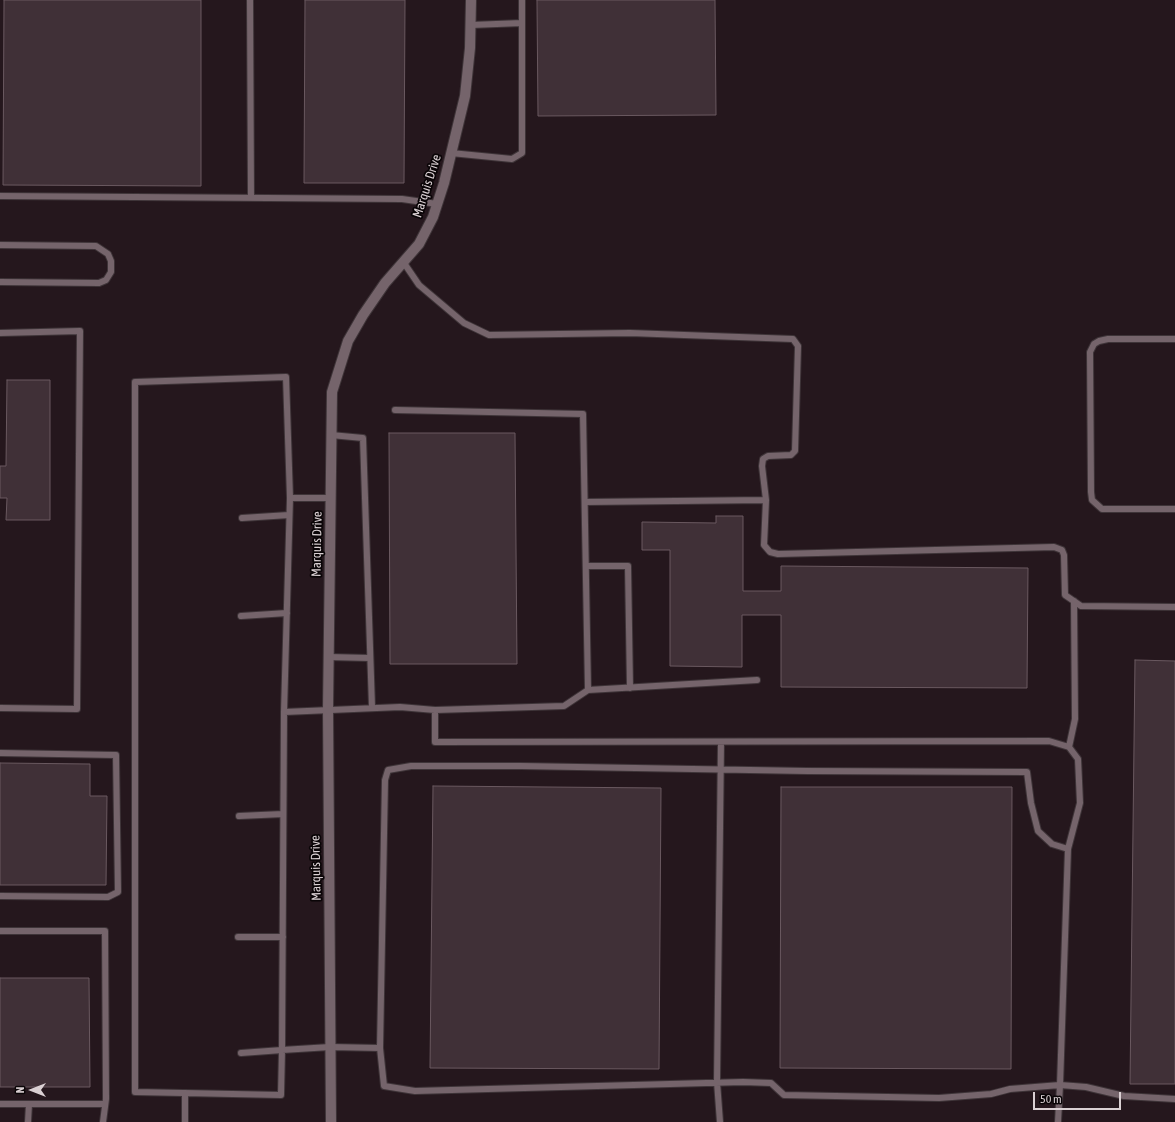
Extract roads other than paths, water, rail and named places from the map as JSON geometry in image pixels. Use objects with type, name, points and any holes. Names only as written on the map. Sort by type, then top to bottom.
[{"type":"street","name":"Marquis Drive","points":[[331,1122],[328,657],[330,435],[332,392],[348,341],[363,315],[385,283],[419,244],[433,217],[466,96],[471,25],[471,0]]},
{"type":"lane","points":[[250,0],[251,198]]},
{"type":"lane","points":[[451,153],[512,158],[522,153],[522,0]]},
{"type":"lane","points":[[471,25],[522,23]]},
{"type":"lane","points":[[0,196],[402,199],[437,204]]},
{"type":"lane","points":[[0,245],[96,246],[108,254],[111,261],[111,272],[106,280],[99,283],[0,282]]},
{"type":"lane","points":[[404,263],[419,285],[464,323],[489,335],[630,333],[793,339],[798,346],[795,451],[791,455],[768,456],[763,459],[762,466],[766,500],[764,545],[770,552],[778,554],[1054,547],[1062,550],[1064,555],[1065,595],[1081,606],[1175,606]]},
{"type":"lane","points":[[0,333],[80,331],[77,709],[0,708]]},
{"type":"lane","points":[[1175,339],[1099,340],[1094,344],[1090,352],[1092,500],[1102,509],[1175,509]]},
{"type":"lane","points":[[286,377],[290,498],[289,515],[284,712],[281,1095],[135,1092],[135,382],[286,377]]},
{"type":"lane","points":[[395,410],[583,414],[588,690]]},
{"type":"lane","points":[[330,435],[363,438],[372,707]]},
{"type":"lane","points":[[290,498],[330,498]]},
{"type":"lane","points":[[584,502],[766,500]]},
{"type":"lane","points":[[242,518],[289,515]]},
{"type":"lane","points":[[586,566],[628,566],[630,688]]},
{"type":"lane","points":[[1069,747],[1075,719],[1074,601]]},
{"type":"lane","points":[[241,616],[287,613]]},
{"type":"lane","points":[[328,657],[370,658]]},
{"type":"lane","points":[[284,712],[372,707],[400,707],[435,710],[564,706],[588,690],[757,680]]},
{"type":"lane","points":[[435,710],[435,742],[1049,741],[1069,747],[1078,759],[1080,803],[1068,849],[1058,1122]]},
{"type":"lane","points":[[720,1122],[717,1082],[721,742]]},
{"type":"lane","points":[[0,753],[116,755],[118,892],[108,897],[0,896]]},
{"type":"lane","points":[[1068,849],[1052,844],[1038,831],[1031,803],[1027,772],[411,766],[388,770],[385,780],[380,1048],[384,1086],[415,1091],[717,1082],[771,1083],[784,1095],[939,1098],[991,1094],[1010,1089],[1060,1085],[1086,1087],[1124,1096],[1175,1099]]},
{"type":"lane","points":[[239,816],[283,814]]},
{"type":"lane","points":[[0,931],[105,931],[105,1104],[103,1122]]},
{"type":"lane","points":[[238,937],[283,937]]},
{"type":"lane","points":[[241,1053],[330,1047],[380,1048]]},
{"type":"lane","points":[[185,1093],[185,1122]]},
{"type":"lane","points":[[0,1104],[105,1104]]},
{"type":"lane","points":[[28,1122],[29,1104]]}]
